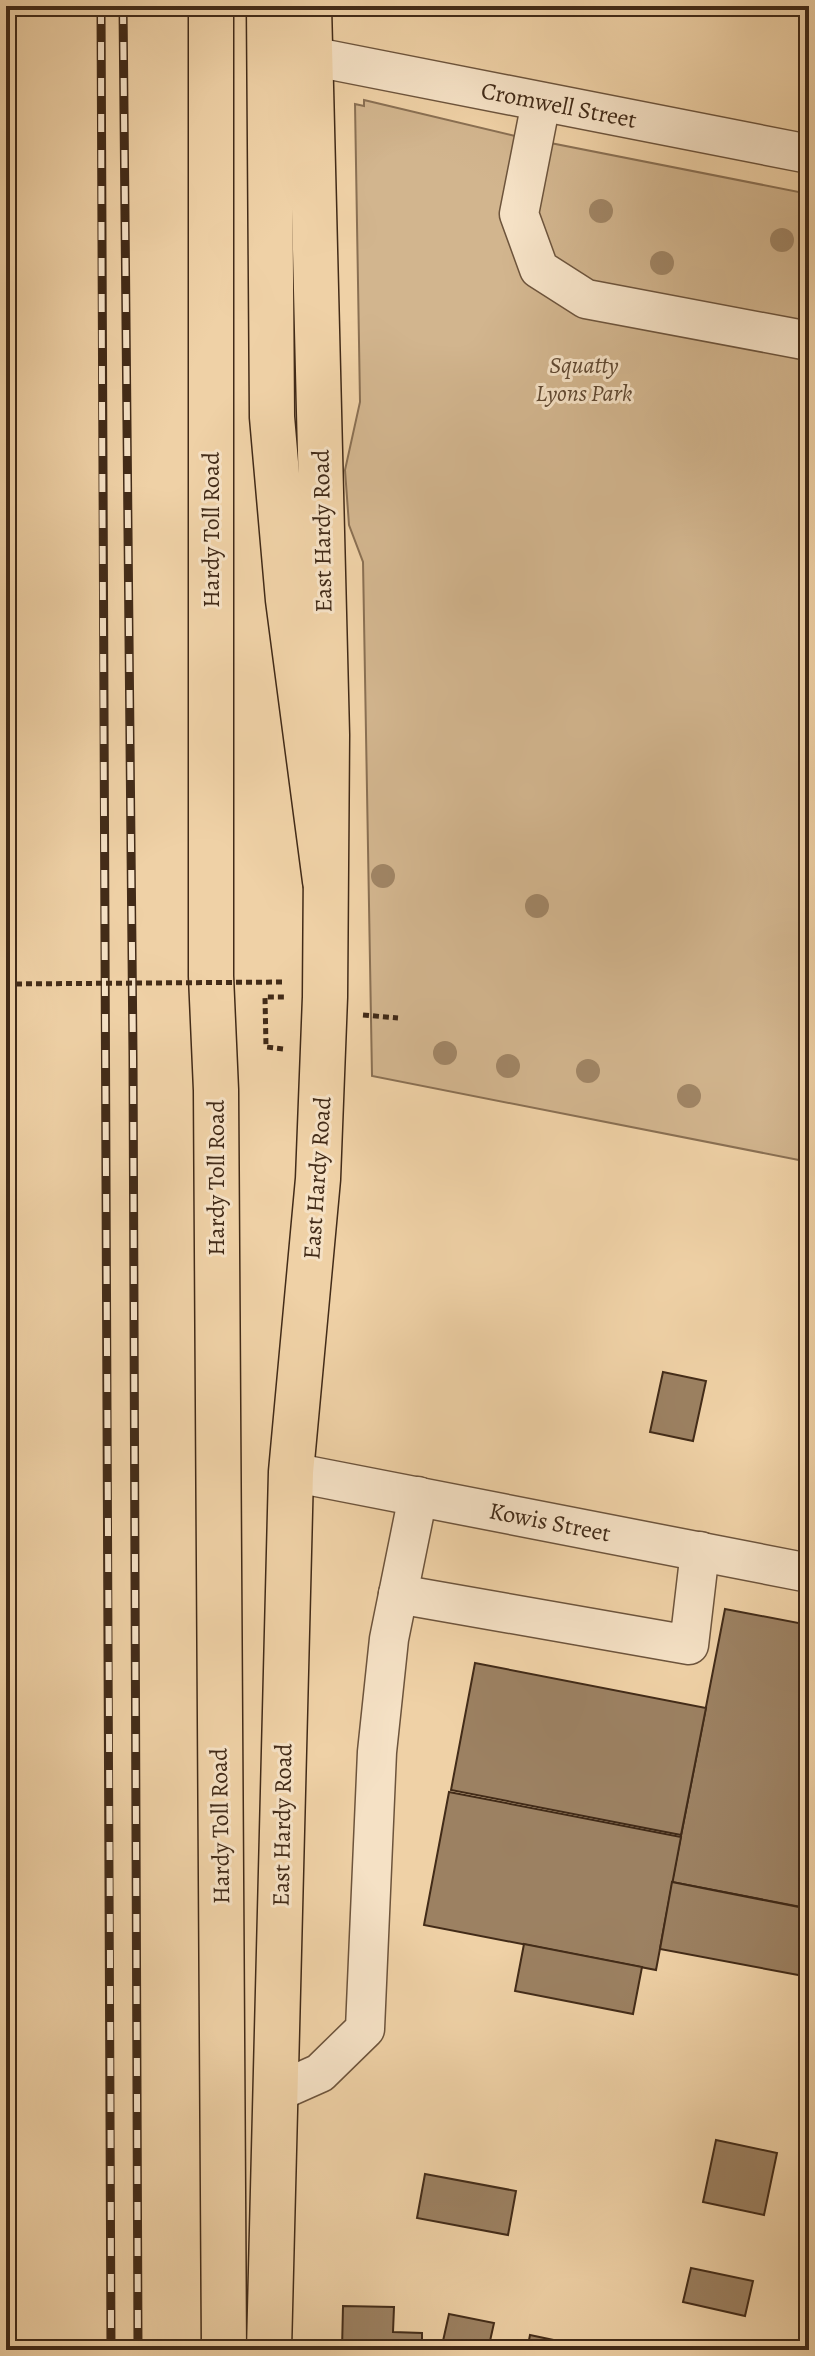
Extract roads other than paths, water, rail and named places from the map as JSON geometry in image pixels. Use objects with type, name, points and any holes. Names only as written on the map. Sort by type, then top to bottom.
[{"type":"main road","name":"Hardy Toll Road","points":[[211,6],[211,976],[216,1090],[224,2350]]},
{"type":"main road","points":[[269,6],[272,417],[288,600],[325,881]]},
{"type":"main road","name":"East Hardy Road","points":[[269,2350],[291,1472],[322,1116],[327,735],[309,6]]},
{"type":"street","name":"Cromwell Street","points":[[310,56],[809,154]]},
{"type":"street","points":[[541,102],[519,214],[539,269],[586,299],[809,341]]},
{"type":"street","name":"Kowis Street","points":[[291,1472],[809,1573]]},
{"type":"street","points":[[275,2093],[320,2073],[365,2029],[377,1752],[398,1594],[418,1496]]},
{"type":"street","points":[[398,1594],[689,1645],[700,1551]]},
{"type":"railway","points":[[101,6],[111,2350]]},
{"type":"railway","points":[[123,6],[133,1056],[138,2350]]},
{"type":"park label","name":"Squatty Lyons Park","points":[[584,379]]}]
